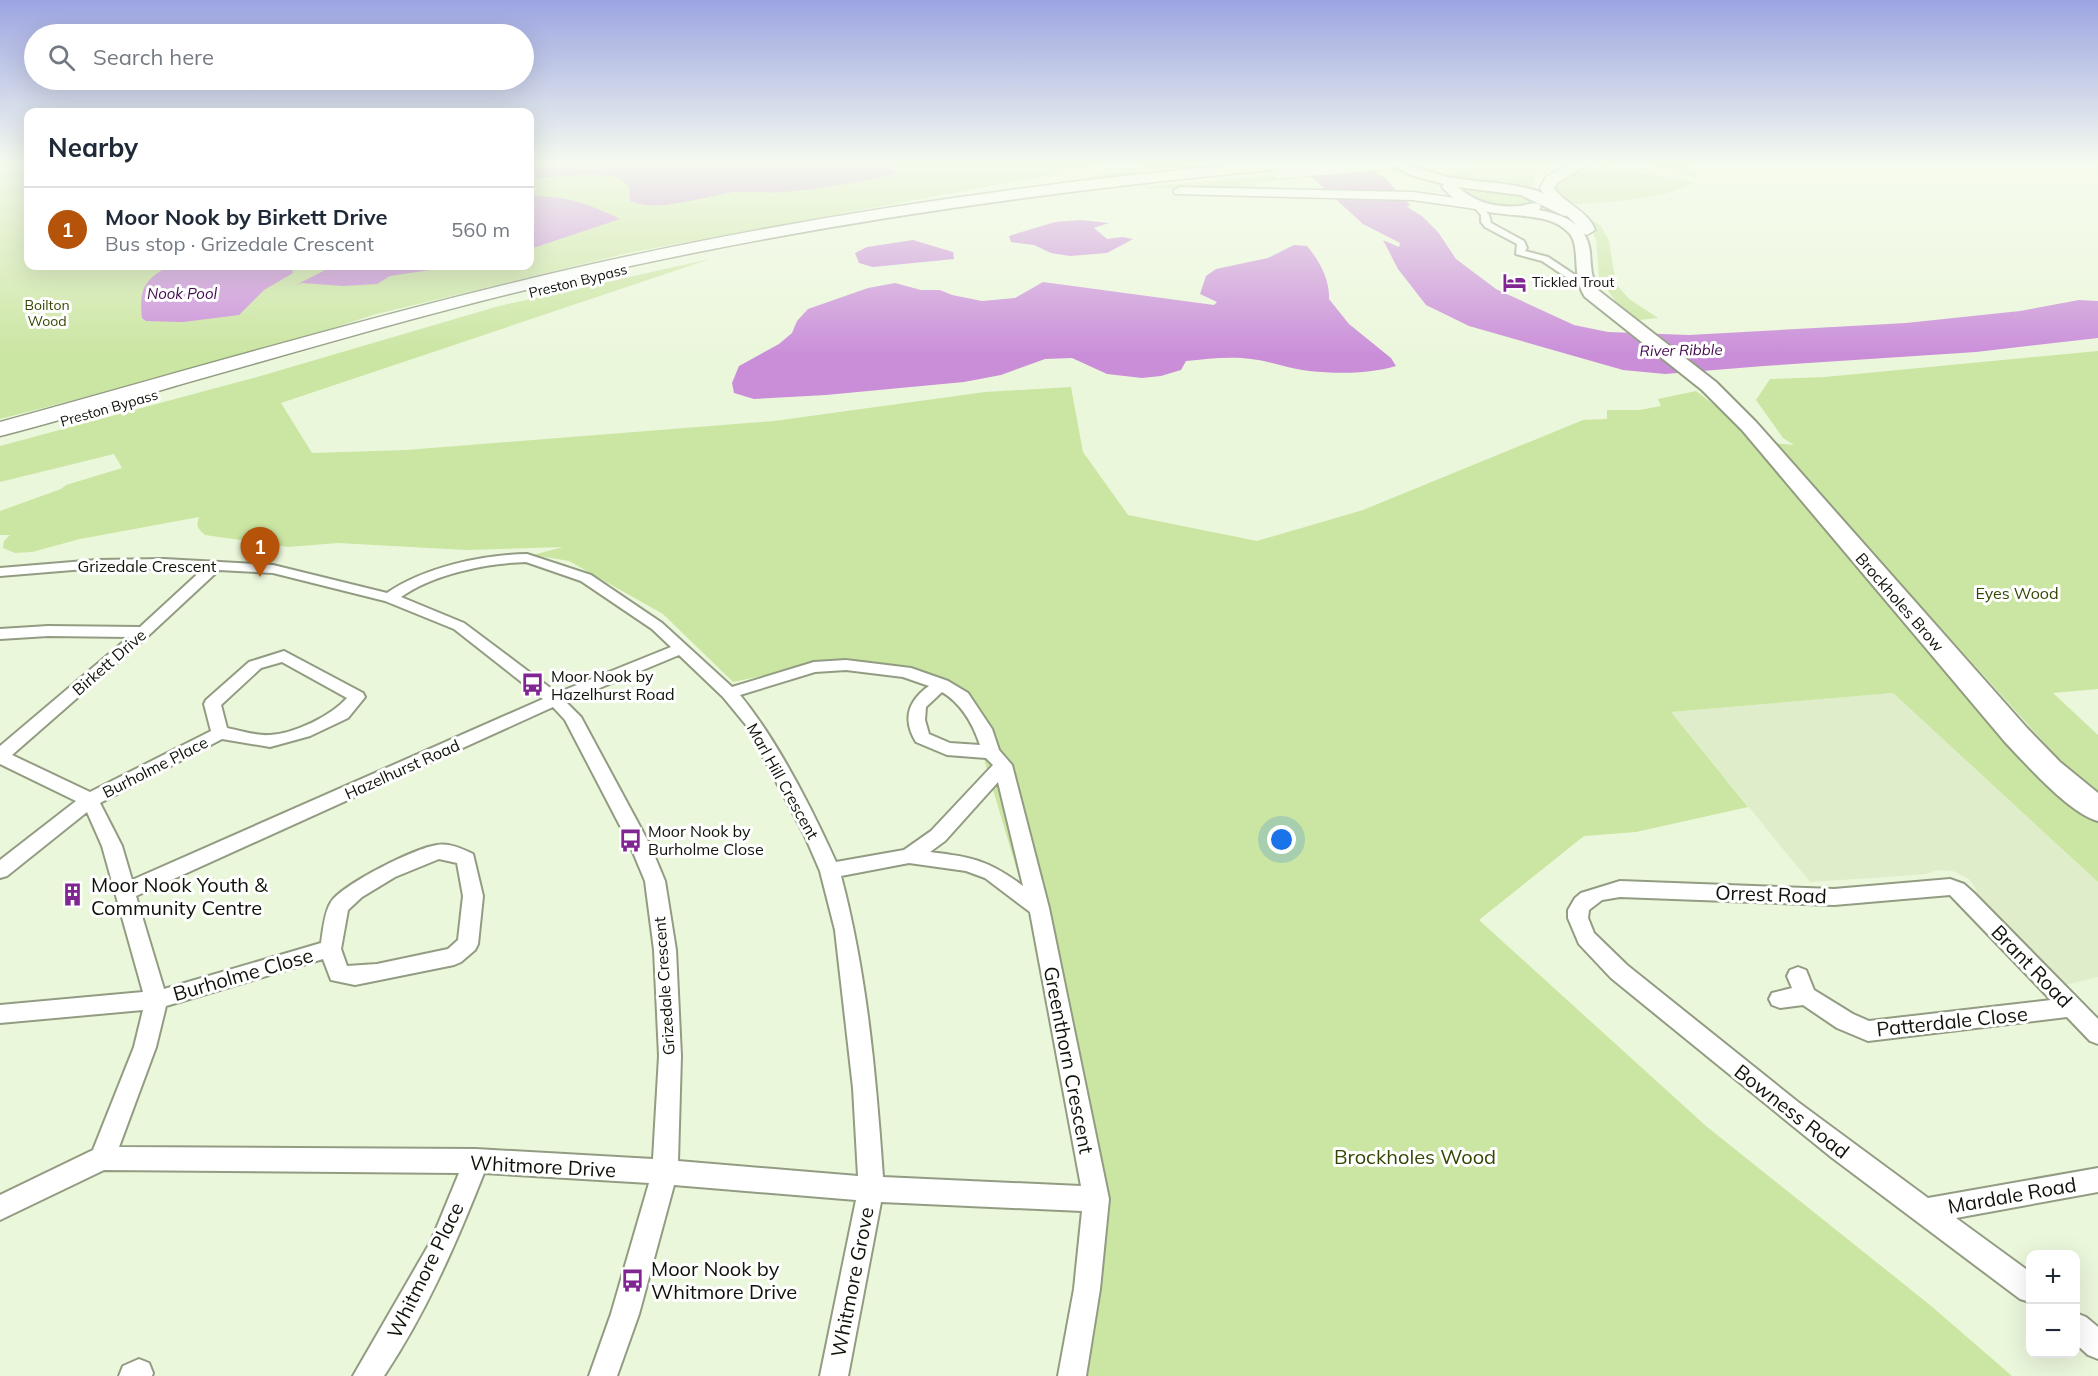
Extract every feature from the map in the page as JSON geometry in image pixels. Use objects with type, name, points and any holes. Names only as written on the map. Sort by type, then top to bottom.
[{"type":"highway","name":"Preston Bypass","points":[[0,429],[406,317],[615,265],[802,226]]},
{"type":"highway","name":"Preston Bypass","points":[[0,440],[404,325],[629,268],[844,226]]},
{"type":"highway","points":[[744,244],[860,226]]},
{"type":"highway","points":[[1568,226],[1578,234],[1582,247],[1582,274],[1587,286]]},
{"type":"highway","points":[[1582,226],[1587,230]]},
{"type":"highway","points":[[1586,226],[1593,245],[1594,275],[1602,294],[1602,301]]},
{"type":"highway","name":"Brockholes Brow","points":[[1587,286],[1602,301],[1708,386],[1749,426],[2016,735],[2049,769],[2098,810]]},
{"type":"street","points":[[1490,226],[1521,243],[1523,248],[1520,252],[1545,259],[1587,286]]},
{"type":"street","name":"Marl Hill Crescent","points":[[390,598],[407,586],[474,562],[494,558],[527,558],[586,578],[657,626],[729,693],[753,722],[814,834],[830,871],[847,941],[865,1088],[871,1189]]},
{"type":"street","name":"Grizedale Crescent","points":[[0,572],[97,564],[164,563],[215,566],[273,570],[390,598],[459,626],[555,700],[572,717],[640,845],[655,881],[665,950],[670,1056],[665,1172],[625,1314],[603,1376]]},
{"type":"street","name":"Birkett Drive","points":[[0,757],[144,632],[215,566]]},
{"type":"street","points":[[0,634],[48,631],[144,632]]},
{"type":"street","name":"Hazelhurst Road","points":[[125,892],[555,700],[680,649]]},
{"type":"street","name":"Burholme Place","points":[[0,871],[90,800],[220,733],[270,741],[304,732],[342,714],[357,697],[284,656],[255,665],[212,704],[220,733]]},
{"type":"street","name":"Greenthorn Crescent","points":[[729,693],[814,668],[846,665],[905,672],[942,685],[962,697],[983,729],[997,759],[1039,908],[1096,1198],[1088,1289],[1072,1376]]},
{"type":"street","points":[[909,856],[938,836],[997,759],[946,749],[922,738],[915,714],[925,695],[942,685]]},
{"type":"street","points":[[0,757],[90,800],[112,846],[156,1000],[145,1047],[102,1158]]},
{"type":"street","name":"Burholme Close","points":[[436,852],[453,853],[466,859],[473,896],[468,944],[454,956],[355,976],[339,974],[330,949],[339,906],[355,892],[388,872],[436,852]]},
{"type":"street","points":[[830,871],[909,856],[968,864],[992,873],[1039,908]]},
{"type":"street","name":"Orrest Road","points":[[1579,910],[1587,898],[1602,892],[1620,889],[1834,897],[1950,886],[1967,898]]},
{"type":"street","name":"Brant Road","points":[[1967,898],[2098,1034]]},
{"type":"street","name":"Bowness Road","points":[[1579,910],[1580,927],[1593,947],[1629,978],[1759,1087],[1867,1170],[1991,1257],[2026,1285]]},
{"type":"street","name":"Burholme Close","points":[[0,1014],[156,1000],[330,949]]},
{"type":"street","name":"Patterdale Close","points":[[1779,999],[1802,986],[1845,1021],[1868,1031],[2071,1007]]},
{"type":"street","name":"Whitmore Drive","points":[[0,1208],[102,1158],[476,1161],[665,1172],[871,1189],[1096,1198]]},
{"type":"street","name":"Whitmore Place","points":[[367,1376],[388,1345],[440,1250],[476,1161]]},
{"type":"street","name":"Mardale Road","points":[[1926,1211],[2098,1180]]},
{"type":"street","name":"Whitmore Grove","points":[[834,1376],[871,1189]]},
{"type":"street","points":[[2080,1329],[2098,1345]]},
{"type":"shaded area","points":[[1893,693],[2098,882],[2098,977],[2060,986],[1978,898],[1975,887],[1969,879],[1953,871],[1937,870],[1926,874],[1810,882],[1671,712]]},
{"type":"green space","name":"Boilton Wood","points":[[0,226],[24,226],[24,270],[534,270],[534,226],[773,226],[628,253],[373,315],[260,352],[0,419]]},
{"type":"green space","points":[[1589,226],[1601,226],[1609,241],[1616,284],[1629,299],[1658,318],[1638,320],[1619,306],[1599,278],[1596,240]]},
{"type":"green space","name":"Brockholes Wood","points":[[710,259],[281,403],[312,453],[406,450],[774,421],[985,392],[1071,387],[1083,452],[1128,515],[1257,541],[1363,510],[1583,420],[1607,419],[1607,410],[1640,410],[1661,406],[1658,399],[1696,391],[1726,414],[2049,769],[2098,815],[2098,882],[1893,693],[1671,712],[1748,807],[1636,832],[1584,836],[1479,920],[1706,1126],[1930,1305],[2012,1376],[1085,1376],[1109,1194],[1079,1080],[970,712],[949,682],[848,658],[733,682],[663,614],[569,561],[533,555],[563,547],[466,550],[338,543],[288,547],[205,535],[198,527],[199,517],[80,539],[32,552],[15,553],[3,548],[4,541],[10,535],[0,535],[0,511],[61,489],[66,485],[122,468],[114,454],[0,482],[0,446],[264,375],[499,306]]},
{"type":"green space","name":"Eyes Wood","points":[[2098,351],[2098,689],[2053,693],[2098,735],[2098,794],[2068,769],[1774,443],[1794,445],[1783,438],[1756,400],[1770,379],[1825,377]]},
{"type":"water","points":[[534,226],[598,226],[534,248]]},
{"type":"water","points":[[1041,226],[1099,226],[1094,228],[1107,239],[1122,237],[1133,239],[1107,253],[1070,256],[1051,253],[1034,245],[1011,242],[1009,236]]},
{"type":"water","name":"River Ribble","points":[[1367,226],[1432,226],[1456,259],[1496,289],[1574,325],[1608,332],[1689,335],[1906,323],[2020,311],[2079,300],[2098,301],[2098,338],[1976,352],[1665,374],[1623,370],[1469,326],[1426,305],[1398,269],[1383,240],[1399,247],[1400,243]]},
{"type":"water","points":[[913,240],[953,252],[954,259],[873,267],[859,263],[855,253],[867,247]]},
{"type":"water","points":[[1294,245],[1307,246],[1323,271],[1328,285],[1329,299],[1349,324],[1391,358],[1396,366],[1364,372],[1331,373],[1302,370],[1251,359],[1218,358],[1186,361],[1181,370],[1161,376],[1142,378],[1107,374],[1072,358],[1045,359],[1001,375],[964,382],[826,395],[754,399],[734,393],[732,383],[739,366],[779,344],[792,333],[797,321],[808,309],[868,288],[895,283],[921,290],[940,290],[982,301],[1015,298],[1043,282],[1214,305],[1217,302],[1200,294],[1206,276],[1216,269],[1268,258]]},
{"type":"water","name":"Nook Pool","points":[[163,270],[292,270],[293,273],[264,290],[239,315],[183,322],[146,321],[142,318],[143,292],[154,276]]},
{"type":"water","points":[[325,270],[430,270],[390,276],[377,284],[343,286],[302,283],[296,285]]},
{"type":"place","name":"Tickled Trout","points":[[1514,282]]},
{"type":"place","name":"Moor Nook by Birkett Drive","points":[[260,577]]},
{"type":"place","name":"Moor Nook by Hazelhurst Road","points":[[533,685]]},
{"type":"place","name":"Moor Nook by Burholme Close","points":[[630,840]]},
{"type":"place","name":"Moor Nook Youth & Community Centre","points":[[73,895]]},
{"type":"place","name":"Moor Nook by Whitmore Drive","points":[[633,1280]]}]
